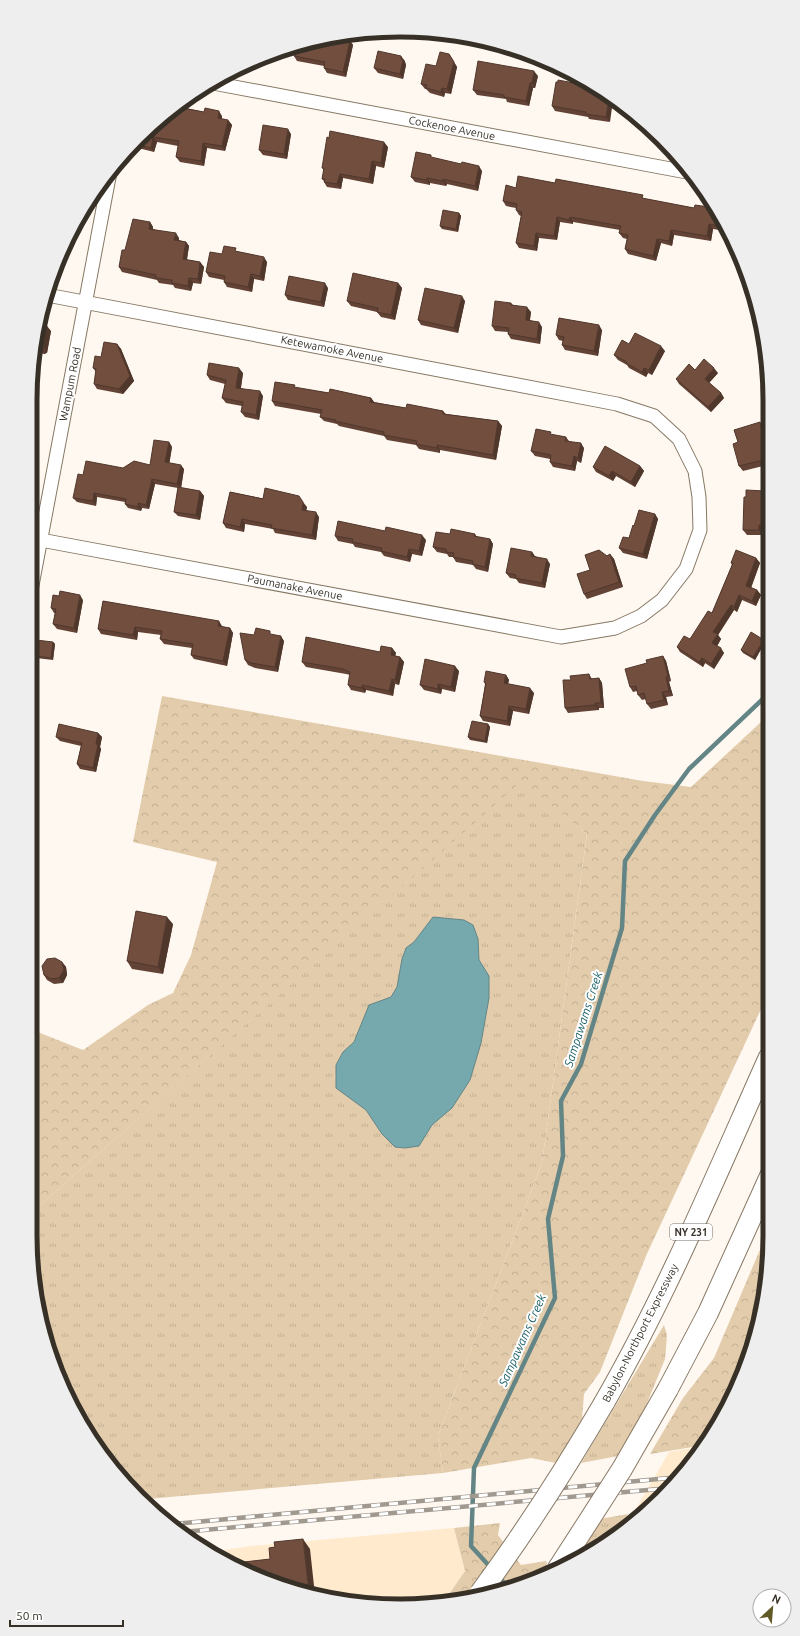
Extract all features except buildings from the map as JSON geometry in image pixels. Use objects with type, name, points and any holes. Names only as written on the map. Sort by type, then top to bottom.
[{"type":"main road","name":"Babylon-Northport Expressway","points":[[482,1590],[550,1490],[604,1403],[641,1335],[672,1272],[763,1070]]},
{"type":"main road","points":[[563,1561],[622,1469],[668,1389],[708,1313],[763,1191]]},
{"type":"street","name":"Cockenoe Avenue","points":[[223,84],[681,171]]},
{"type":"street","name":"Wampum Road","points":[[37,529],[85,302],[107,185]]},
{"type":"street","name":"Ketewamoke Avenue","points":[[52,296],[617,404],[654,416],[679,439],[695,471],[699,497],[700,530],[686,569],[662,600],[641,616],[614,628],[561,637]]},
{"type":"street","name":"Paumanake Avenue","points":[[37,538],[561,637]]},
{"type":"shaded area","points":[[695,1448],[657,1493],[633,1514],[669,1452]]},
{"type":"shaded area","points":[[454,1528],[465,1571],[448,1596],[400,1599],[353,1596],[306,1587],[283,1580],[239,1562],[219,1551],[251,1546]]},
{"type":"green space","points":[[162,696],[643,781],[691,787],[761,722],[763,718],[763,1005],[646,1256],[600,1372],[584,1394],[582,1419],[556,1463],[531,1458],[443,1473],[438,1436],[542,1163],[587,834],[521,782],[37,1208],[37,1032],[83,1050],[148,1005],[173,993],[191,955],[217,862],[133,842]]},
{"type":"green space","points":[[521,781],[587,834],[542,1163],[438,1436],[443,1473],[150,1499],[127,1475],[98,1438],[74,1397],[56,1353],[49,1330],[40,1283],[37,1208]]},
{"type":"green space","points":[[763,1243],[760,1283],[751,1330],[744,1353],[726,1397],[696,1447],[650,1454],[683,1398],[714,1358]]},
{"type":"green space","points":[[664,1325],[667,1335],[665,1359],[641,1418],[618,1456],[581,1463]]},
{"type":"green space","points":[[628,1514],[621,1524],[582,1550],[600,1519]]},
{"type":"green space","points":[[500,1523],[498,1535],[521,1565],[546,1561],[548,1567],[517,1580],[494,1587],[448,1596],[465,1571],[454,1528]]},
{"type":"water","points":[[433,917],[464,920],[473,925],[478,939],[479,960],[489,976],[489,998],[481,1043],[470,1080],[452,1108],[432,1125],[419,1146],[405,1148],[395,1147],[382,1134],[366,1110],[336,1088],[336,1065],[343,1052],[354,1042],[369,1005],[391,997],[397,987],[402,959],[406,948],[414,942]]},
{"type":"waterway","name":"Sampawams Creek","points":[[492,1569],[471,1546],[474,1468],[555,1298],[548,1219],[563,1156],[561,1101],[581,1064],[622,928],[625,861],[655,815],[689,769],[763,699]]},
{"type":"waterway","name":"Sampawams Creek","points":[[498,1576],[505,1584]]},
{"type":"railway","points":[[178,1524],[670,1478]]},
{"type":"railway","points":[[189,1531],[661,1489]]}]
